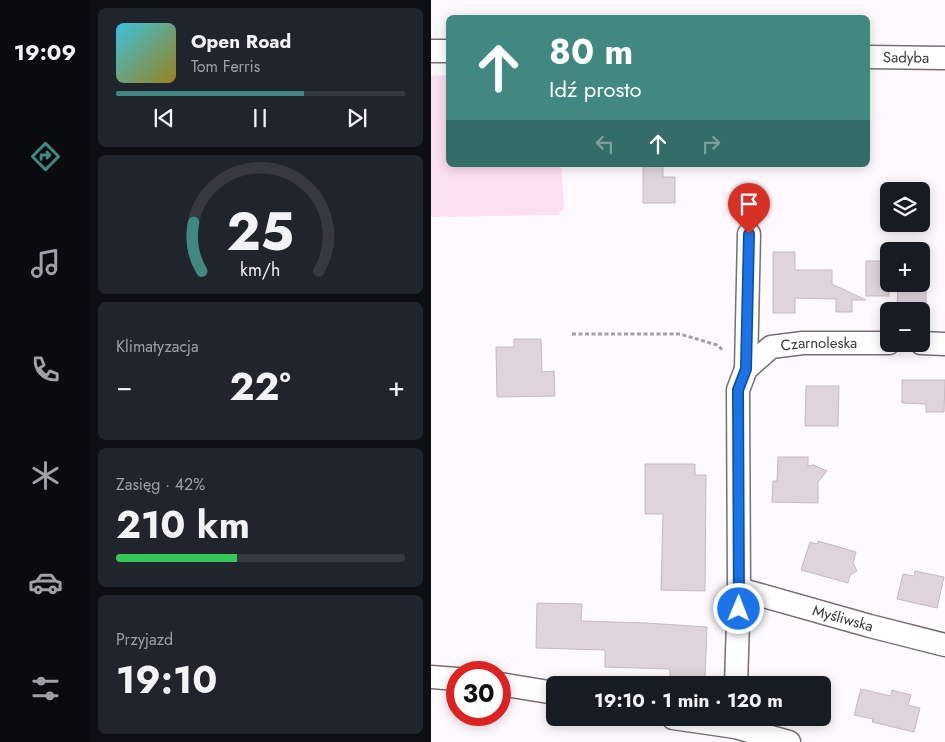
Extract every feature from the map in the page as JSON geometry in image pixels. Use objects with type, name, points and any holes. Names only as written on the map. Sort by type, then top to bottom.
[{"type":"street","points":[[431,51],[446,51]]},
{"type":"street","name":"Sadyba","points":[[870,57],[945,58]]},
{"type":"street","points":[[746,369],[749,234]]},
{"type":"street","name":"Czarnoleska","points":[[736,676],[739,590],[738,390],[746,369],[771,347],[803,343],[880,343]]},
{"type":"street","points":[[930,343],[945,344]]},
{"type":"street","name":"Myśliwska","points":[[739,590],[945,645]]},
{"type":"street","points":[[431,677],[446,678]]},
{"type":"street","points":[[511,686],[546,692]]},
{"type":"street","points":[[718,726],[789,742]]},
{"type":"path","points":[[572,334],[680,334],[717,345],[746,369]]},
{"type":"shaded area","points":[[446,75],[446,167],[561,167],[564,208],[558,215],[431,217],[431,76]]},
{"type":"building","points":[[643,167],[663,167],[663,177],[675,177],[675,203],[643,203]]},
{"type":"building","points":[[773,252],[795,252],[795,270],[832,270],[832,284],[866,300],[852,300],[852,312],[836,312],[836,299],[795,298],[795,313],[773,313]]},
{"type":"building","points":[[866,261],[880,261],[880,292],[889,292],[889,296],[866,296]]},
{"type":"building","points":[[898,292],[926,292],[926,302],[897,302]]},
{"type":"building","points":[[514,339],[541,339],[542,372],[554,371],[555,396],[497,397],[496,347],[514,347]]},
{"type":"building","points":[[902,380],[945,380],[944,412],[926,412],[926,404],[902,403]]},
{"type":"building","points":[[806,386],[839,386],[838,426],[805,426]]},
{"type":"building","points":[[778,457],[808,457],[808,466],[813,465],[827,471],[818,482],[818,503],[772,502],[773,481],[777,481]]},
{"type":"building","points":[[645,464],[695,464],[695,475],[706,475],[705,591],[661,590],[663,514],[645,514]]},
{"type":"building","points":[[818,541],[856,552],[853,563],[857,571],[850,575],[848,583],[801,570],[810,542],[817,544]]},
{"type":"building","points":[[915,571],[944,577],[937,608],[897,599],[903,574],[914,576]]},
{"type":"building","points":[[537,603],[582,604],[581,621],[707,627],[705,676],[670,676],[670,669],[605,667],[605,650],[536,648]]},
{"type":"building","points":[[861,689],[891,696],[892,690],[911,695],[908,705],[920,708],[914,732],[872,722],[873,719],[854,715]]},
{"type":"route","points":[[739,609],[738,390],[746,369],[749,234]]}]
